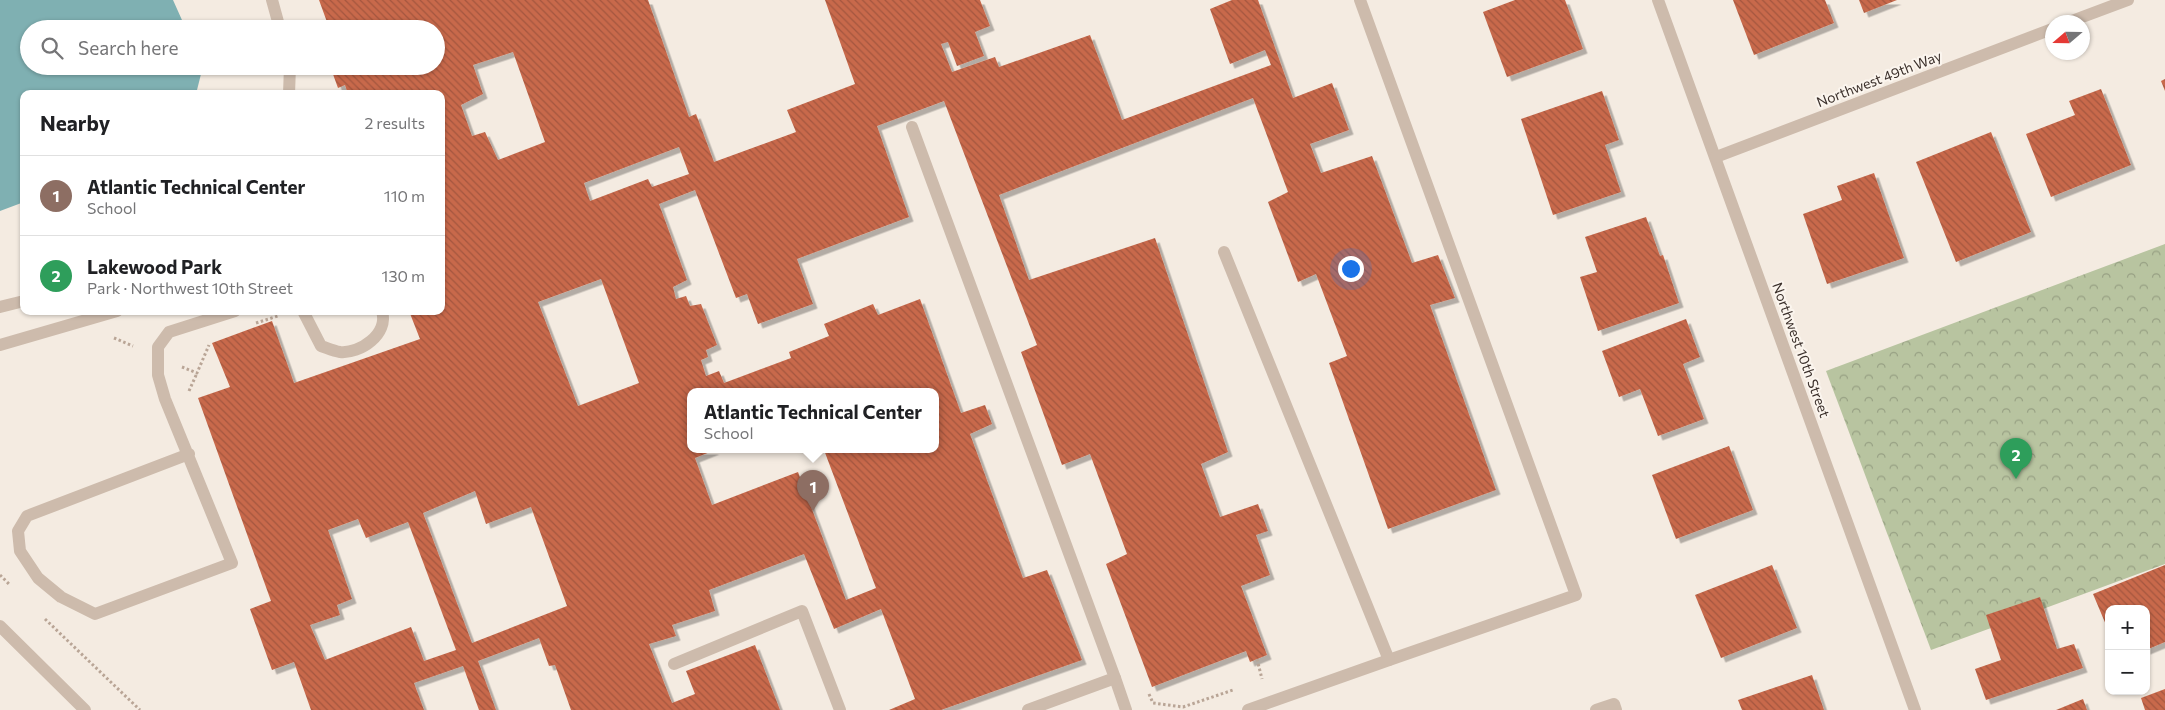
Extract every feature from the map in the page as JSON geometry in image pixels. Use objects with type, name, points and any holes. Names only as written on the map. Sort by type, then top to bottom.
[{"type":"street","points":[[272,0],[278,20]]},
{"type":"street","points":[[1248,710],[1576,595],[1360,0]]},
{"type":"street","name":"Northwest 10th Street","points":[[1658,0],[1915,710]]},
{"type":"street","points":[[2088,15],[2128,0]]},
{"type":"street","name":"Northwest 49th Way","points":[[1716,157],[2045,32]]},
{"type":"street","points":[[289,90],[290,75]]},
{"type":"street","points":[[912,127],[1126,710]]},
{"type":"street","points":[[1224,252],[1389,660]]},
{"type":"street","points":[[0,307],[20,302]]},
{"type":"street","points":[[0,345],[103,315]]},
{"type":"street","points":[[189,454],[27,516],[18,531],[20,551],[38,578],[61,597],[95,614],[232,563],[189,454],[165,399],[158,374],[158,347],[169,332],[222,315]]},
{"type":"street","points":[[305,315],[321,346],[339,352],[352,351],[367,345],[381,329],[383,315]]},
{"type":"street","points":[[674,664],[802,611],[840,710]]},
{"type":"street","points":[[0,626],[85,710]]},
{"type":"street","points":[[1028,710],[1114,678]]},
{"type":"street","points":[[1596,710],[1614,704],[1616,710]]},
{"type":"path","points":[[0,575],[14,588]]},
{"type":"path","points":[[42,615],[140,710]]},
{"type":"path","points":[[1257,659],[1263,679]]},
{"type":"path","points":[[1148,691],[1153,703],[1183,707],[1230,691]]},
{"type":"green space","points":[[2165,244],[2165,564],[1931,650],[1826,371]]},
{"type":"water","points":[[0,0],[173,0],[182,20],[20,20],[20,75],[201,75],[197,90],[20,90],[20,204],[0,211]]},
{"type":"building","points":[[319,0],[648,0],[689,117],[696,114],[714,162],[796,132],[787,110],[855,84],[825,0],[980,0],[990,26],[975,32],[984,56],[957,66],[948,42],[941,44],[952,72],[995,57],[999,67],[1090,35],[1122,120],[1271,65],[1265,50],[1230,64],[1210,9],[1232,0],[1258,0],[1293,98],[1332,83],[1349,130],[1310,144],[1321,173],[1372,156],[1412,263],[1438,255],[1455,298],[1430,305],[1496,490],[1388,529],[1329,363],[1347,356],[1316,274],[1298,282],[1268,202],[1288,192],[1253,98],[999,195],[1029,280],[1155,238],[1228,452],[1201,464],[1220,517],[1258,504],[1268,531],[1256,535],[1270,575],[1241,586],[1267,655],[1250,662],[1246,651],[1152,687],[1106,564],[1127,554],[1090,454],[1062,465],[1021,352],[1037,345],[944,101],[877,126],[909,217],[797,259],[813,304],[758,324],[747,294],[736,298],[695,190],[659,204],[687,280],[673,287],[676,299],[686,296],[690,306],[701,304],[717,345],[706,350],[708,357],[701,360],[706,376],[719,371],[724,383],[791,358],[789,352],[829,336],[824,324],[873,304],[878,315],[920,299],[961,413],[985,405],[992,424],[970,434],[1023,578],[1047,570],[1082,660],[941,710],[889,710],[915,699],[881,609],[834,629],[804,554],[709,590],[715,611],[672,625],[676,636],[649,644],[672,703],[695,694],[686,671],[755,645],[780,710],[571,710],[555,665],[549,666],[539,638],[478,661],[496,710],[479,710],[463,666],[414,683],[424,710],[311,710],[294,662],[272,670],[250,609],[271,601],[198,398],[230,387],[212,343],[272,321],[294,383],[420,339],[411,315],[445,315],[445,90],[347,90],[345,85],[338,88],[333,75],[445,75],[445,20],[326,20]],"holes":[[[513,52],[545,142],[498,160],[485,132],[472,136],[461,105],[483,94],[473,65]],[[679,147],[689,174],[652,187],[648,179],[590,201],[584,183]],[[601,279],[639,383],[578,406],[538,302]],[[687,388],[939,388],[939,453],[825,453],[876,588],[846,600],[798,472],[712,505],[695,458],[708,453],[687,453]],[[475,491],[486,524],[531,507],[567,606],[472,643],[423,513]],[[358,519],[366,538],[408,522],[456,650],[424,661],[411,627],[325,660],[310,625],[340,615],[337,605],[352,599],[328,530]]]},
{"type":"building","points":[[1515,0],[1565,0],[1583,49],[1507,77],[1483,12]]},
{"type":"building","points":[[1733,0],[1825,0],[1834,23],[1754,55]]},
{"type":"building","points":[[1859,0],[1897,0],[1864,13]]},
{"type":"building","points":[[2165,79],[2165,91],[2161,81]]},
{"type":"building","points":[[2101,89],[2131,165],[2051,197],[2026,134],[2075,115],[2069,101]]},
{"type":"building","points":[[1602,91],[1619,140],[1605,145],[1621,192],[1553,215],[1521,119]]},
{"type":"building","points":[[1991,132],[2031,232],[1956,262],[1916,162]]},
{"type":"building","points":[[1874,173],[1904,258],[1827,284],[1803,214],[1842,200],[1837,186]]},
{"type":"building","points":[[1646,217],[1660,256],[1663,255],[1679,303],[1598,331],[1580,277],[1597,272],[1585,237]]},
{"type":"building","points":[[1686,319],[1700,357],[1683,364],[1704,419],[1658,436],[1640,389],[1619,397],[1602,351]]},
{"type":"building","points":[[1729,446],[1753,510],[1676,539],[1652,475]]},
{"type":"building","points":[[1772,565],[1797,628],[1721,658],[1695,595]]},
{"type":"building","points":[[2165,565],[2165,642],[2150,648],[2150,605],[2105,605],[2105,622],[2093,594]]},
{"type":"building","points":[[2040,597],[2057,649],[2074,644],[2083,668],[1986,700],[1975,669],[2001,660],[1986,615]]},
{"type":"building","points":[[1812,675],[1824,710],[1742,710],[1738,700]]},
{"type":"building","points":[[2165,689],[2165,710],[2145,710],[2141,698]]},
{"type":"building","points":[[2083,699],[2087,710],[2056,710]]},
{"type":"place","name":"Lakewood Park","points":[[2016,479]]},
{"type":"place","name":"Atlantic Technical Center","points":[[813,511]]}]
